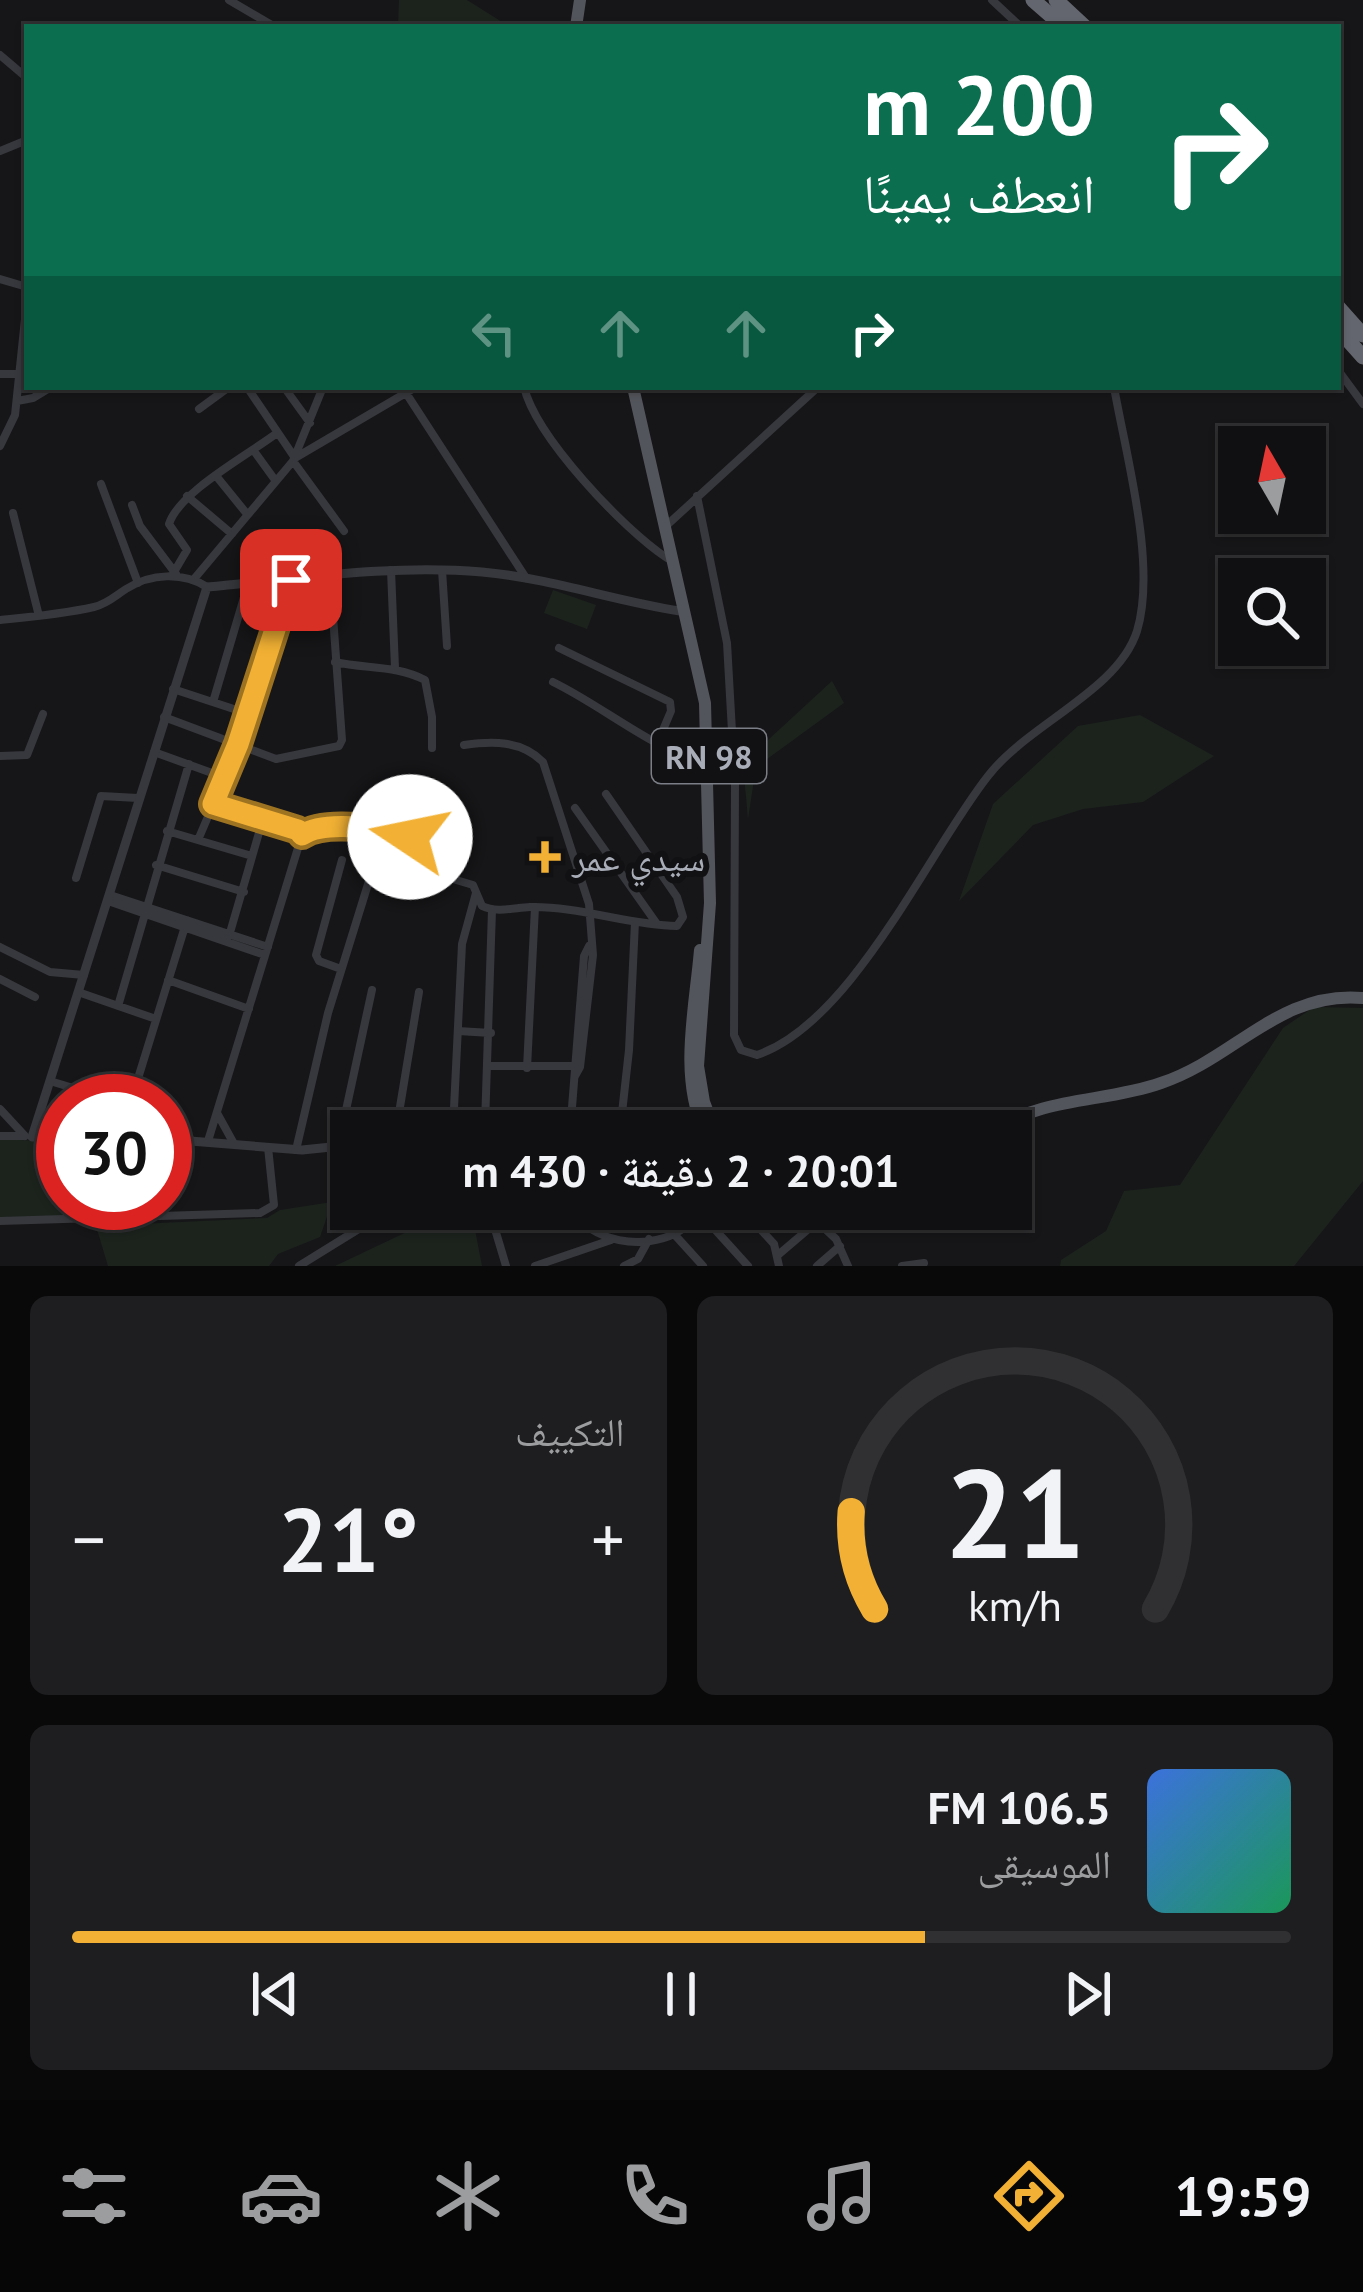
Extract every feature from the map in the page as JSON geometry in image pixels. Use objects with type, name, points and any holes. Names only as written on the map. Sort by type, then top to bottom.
[{"type":"highway","points":[[1033,0],[1061,24]]},
{"type":"highway","points":[[1056,0],[1081,24]]},
{"type":"highway","points":[[1341,310],[1363,335]]},
{"type":"highway","points":[[1341,332],[1363,357]]},
{"type":"main road","name":"RN 98","points":[[631,390],[698,702],[703,903],[690,1067],[692,1095],[699,1110]]},
{"type":"main road","name":"RN 98","points":[[631,390],[667,526],[707,723],[710,903],[698,1066],[705,1110]]},
{"type":"main road","points":[[1032,1112],[1178,1077],[1267,1020],[1303,1004],[1363,998]]},
{"type":"street","points":[[229,0],[270,24]]},
{"type":"street","points":[[992,0],[1018,24]]},
{"type":"street","points":[[0,55],[24,75]]},
{"type":"street","points":[[0,446],[17,401],[24,328]]},
{"type":"street","points":[[0,374],[19,374]]},
{"type":"street","points":[[1341,374],[1363,404]]},
{"type":"street","points":[[17,401],[47,390]]},
{"type":"street","points":[[199,409],[225,390]]},
{"type":"street","points":[[249,390],[344,530]]},
{"type":"street","points":[[286,390],[310,423]]},
{"type":"street","points":[[294,460],[322,390]]},
{"type":"street","points":[[52,1074],[173,689],[200,580],[294,460],[409,390]]},
{"type":"street","points":[[525,390],[546,436],[634,533],[667,558]]},
{"type":"street","points":[[667,526],[815,390]]},
{"type":"street","points":[[697,496],[727,643],[735,784],[735,1039],[745,1052],[757,1055],[796,1032],[845,984],[897,915],[992,770],[1029,734],[1107,677],[1135,638],[1144,589],[1143,558],[1115,390]]},
{"type":"street","points":[[405,392],[526,578]]},
{"type":"street","points":[[175,574],[188,550],[169,520],[187,496],[277,433]]},
{"type":"street","points":[[254,451],[275,480]]},
{"type":"street","points":[[217,477],[248,514]]},
{"type":"street","points":[[100,484],[138,583]]},
{"type":"street","points":[[187,496],[232,534]]},
{"type":"street","points":[[132,505],[140,526],[175,574]]},
{"type":"street","points":[[13,513],[39,616]]},
{"type":"street","points":[[308,533],[315,577]]},
{"type":"street","points":[[0,620],[100,606],[138,583],[175,574],[248,584],[391,570],[442,570],[526,578],[664,607],[679,604]]},
{"type":"street","points":[[391,570],[395,668]]},
{"type":"street","points":[[442,570],[447,646]]},
{"type":"street","points":[[164,717],[281,759],[339,746],[330,575]]},
{"type":"street","points":[[198,840],[249,714],[291,580]]},
{"type":"street","points":[[212,702],[248,584]]},
{"type":"street","points":[[559,648],[670,702],[671,711],[657,744]]},
{"type":"street","points":[[335,662],[395,668],[428,683],[432,748]]},
{"type":"street","points":[[553,682],[657,744],[703,763]]},
{"type":"street","points":[[173,689],[249,714]]},
{"type":"street","points":[[0,756],[27,755],[43,714]]},
{"type":"street","points":[[464,745],[500,742],[525,748],[543,762],[590,911],[592,955],[572,1110]]},
{"type":"street","points":[[153,752],[223,777]]},
{"type":"street","points":[[118,1006],[188,764]]},
{"type":"street","points":[[208,1141],[302,835],[317,828],[352,826],[407,833],[409,866],[473,885],[482,906],[492,910],[535,907],[590,911],[657,925],[680,923],[677,897],[606,794]]},
{"type":"street","points":[[76,878],[101,796],[138,798]]},
{"type":"street","points":[[213,804],[302,835]]},
{"type":"street","points":[[575,808],[657,925]]},
{"type":"street","points":[[228,939],[263,820]]},
{"type":"street","points":[[166,831],[253,856]]},
{"type":"street","points":[[340,969],[319,961],[316,955],[342,860]]},
{"type":"street","points":[[156,865],[244,892]]},
{"type":"street","points":[[296,1150],[340,969],[373,868]]},
{"type":"street","points":[[454,1110],[462,944],[477,892]]},
{"type":"street","points":[[109,898],[267,951]]},
{"type":"street","points":[[527,1068],[535,907]]},
{"type":"street","points":[[486,1110],[492,910]]},
{"type":"street","points":[[621,1110],[629,1050],[635,922]]},
{"type":"street","points":[[139,1074],[186,924]]},
{"type":"street","points":[[0,947],[50,972],[84,975]]},
{"type":"street","points":[[0,979],[34,997]]},
{"type":"street","points":[[168,980],[249,1009]]},
{"type":"street","points":[[346,1110],[372,990]]},
{"type":"street","points":[[78,992],[156,1018]]},
{"type":"street","points":[[399,1110],[418,992]]},
{"type":"street","points":[[458,1031],[491,1033]]},
{"type":"street","points":[[490,1066],[576,1070]]},
{"type":"street","points":[[3,1112],[28,1137]]},
{"type":"street","points":[[3,1112],[0,1134],[36,1137]]},
{"type":"street","points":[[217,1112],[233,1142]]},
{"type":"street","points":[[28,1137],[36,1117]]},
{"type":"street","points":[[192,1140],[296,1150],[330,1148]]},
{"type":"street","points":[[192,1216],[270,1210],[274,1205],[268,1147]]},
{"type":"street","points":[[1,1222],[36,1221]]},
{"type":"street","points":[[778,1255],[818,1224],[829,1230],[848,1266]]},
{"type":"street","points":[[299,1266],[358,1230]]},
{"type":"street","points":[[495,1230],[506,1266]]},
{"type":"street","points":[[596,1230],[612,1240]]},
{"type":"street","points":[[535,1266],[612,1240],[649,1239],[679,1230]]},
{"type":"street","points":[[719,1230],[745,1262],[733,1266]]},
{"type":"street","points":[[758,1230],[778,1255],[779,1266]]},
{"type":"street","points":[[674,1234],[703,1266]]},
{"type":"street","points":[[624,1266],[638,1259],[649,1239]]},
{"type":"street","points":[[817,1266],[840,1246]]},
{"type":"street","points":[[902,1266],[924,1264]]},
{"type":"shaded area","points":[[399,0],[467,0],[505,24],[398,24]]},
{"type":"shaded area","points":[[553,590],[596,605],[587,629],[544,613]]},
{"type":"shaded area","points":[[832,681],[844,703],[756,767],[748,819],[743,763]]},
{"type":"shaded area","points":[[1140,715],[1214,756],[1143,802],[1083,809],[1033,825],[959,901],[993,804],[1078,726]]},
{"type":"shaded area","points":[[1314,1007],[1363,1008],[1363,1181],[1294,1266],[1060,1266],[1061,1260],[1106,1231],[1124,1191],[1180,1185],[1283,1028]]},
{"type":"shaded area","points":[[0,1139],[36,1141],[36,1218],[0,1220]]},
{"type":"shaded area","points":[[330,1202],[320,1237],[278,1254],[269,1266],[108,1266],[97,1230],[192,1230],[192,1222],[267,1218],[280,1210]]},
{"type":"shaded area","points":[[411,1230],[475,1230],[482,1266],[335,1266]]},
{"type":"place","name":"سيدي عمر","points":[[545,857]]},
{"type":"route","points":[[291,580],[238,744],[213,804],[302,835],[317,828],[352,826],[410,837]]}]
